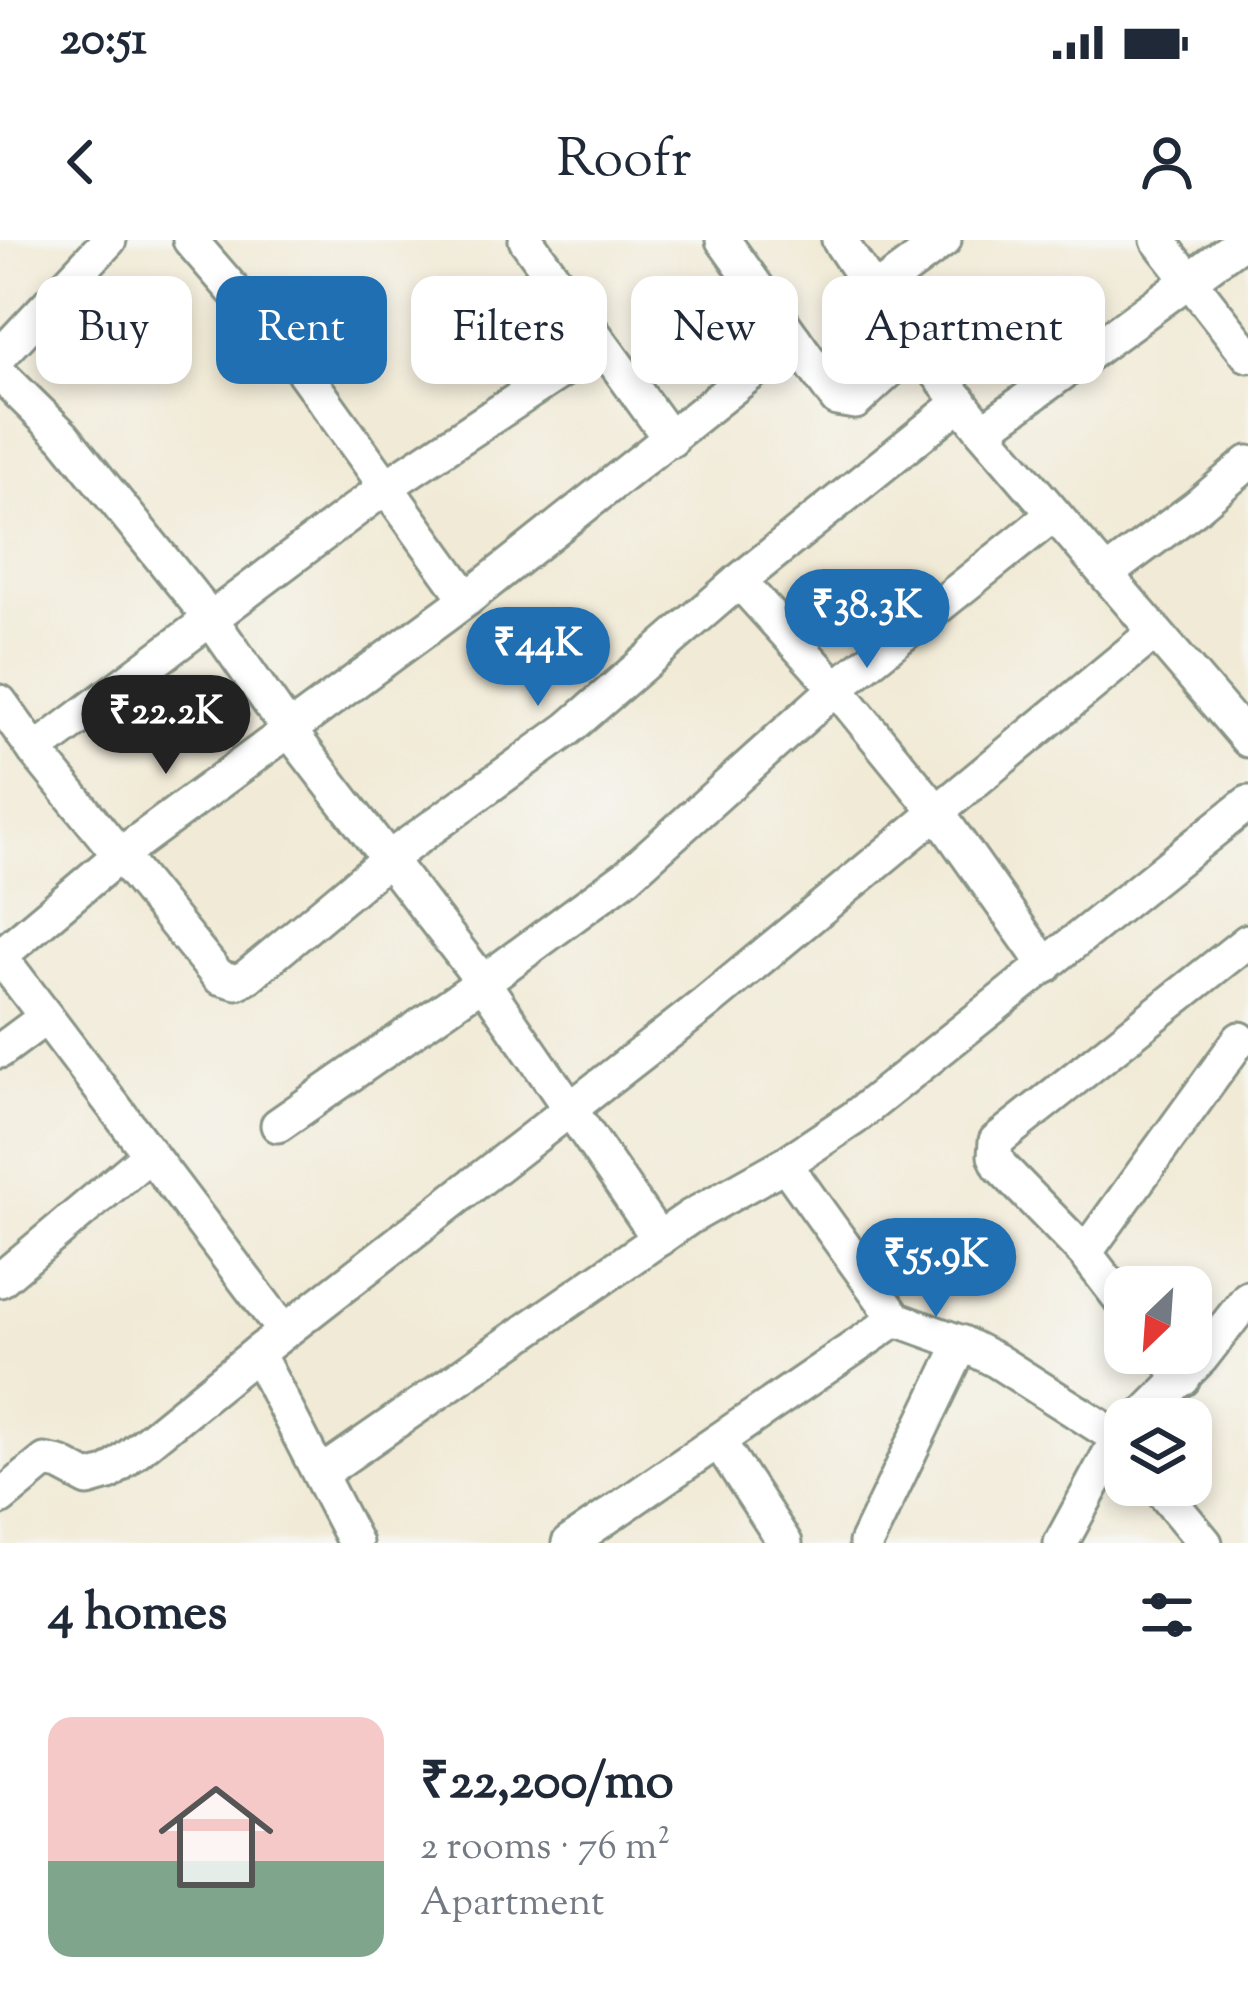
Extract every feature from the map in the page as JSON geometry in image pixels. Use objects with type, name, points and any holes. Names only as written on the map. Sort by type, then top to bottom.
[{"type":"street","points":[[0,356],[109,240]]},
{"type":"street","points":[[526,240],[551,276]]},
{"type":"street","points":[[723,240],[749,276]]},
{"type":"street","points":[[839,240],[863,276]]},
{"type":"street","points":[[896,276],[944,240]]},
{"type":"street","points":[[1158,240],[1248,355]]},
{"type":"street","points":[[983,431],[1244,240]]},
{"type":"street","points":[[206,245],[304,371],[467,599]]},
{"type":"street","points":[[798,345],[822,378]]},
{"type":"street","points":[[607,356],[671,440]]},
{"type":"street","points":[[0,374],[64,437],[210,618],[288,729],[484,982],[658,1239]]},
{"type":"street","points":[[35,751],[387,487],[542,384]]},
{"type":"street","points":[[284,1330],[0,956],[121,854],[467,599],[739,384]]},
{"type":"street","points":[[826,384],[837,399],[847,402],[855,402],[875,384]]},
{"type":"street","points":[[947,384],[1248,740]]},
{"type":"street","points":[[0,702],[214,971],[227,982],[237,982],[388,859],[568,729],[739,581],[961,402]]},
{"type":"street","points":[[1106,574],[1248,463]]},
{"type":"street","points":[[278,1125],[627,876],[836,688],[1054,514]]},
{"type":"street","points":[[739,581],[836,688],[937,812],[1046,966]]},
{"type":"street","points":[[0,1498],[45,1461],[88,1479],[109,1473],[284,1330],[569,1111],[1155,632]]},
{"type":"street","points":[[320,1474],[658,1239],[854,1118],[1248,803]]},
{"type":"street","points":[[1104,1278],[1000,1166],[995,1156],[997,1141],[1248,941]]},
{"type":"street","points":[[0,1051],[46,1016]]},
{"type":"street","points":[[1085,1253],[1240,1039]]},
{"type":"street","points":[[0,1280],[150,1154]]},
{"type":"street","points":[[785,1164],[896,1318],[962,1342],[1104,1421]]},
{"type":"street","points":[[1212,1331],[1248,1298]]},
{"type":"street","points":[[569,1543],[896,1318]]},
{"type":"street","points":[[866,1543],[962,1342]]},
{"type":"street","points":[[257,1353],[355,1543]]},
{"type":"street","points":[[719,1442],[785,1543]]},
{"type":"street","points":[[1061,1543],[1104,1472]]},
{"type":"street","points":[[1174,1506],[1204,1543]]}]
